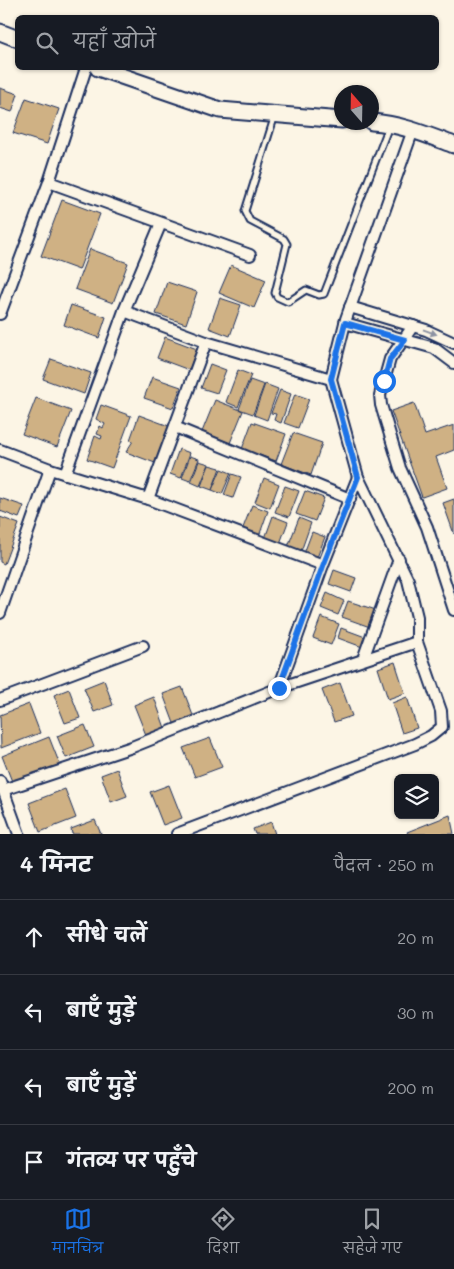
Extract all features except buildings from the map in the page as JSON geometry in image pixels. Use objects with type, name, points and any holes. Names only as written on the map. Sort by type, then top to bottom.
[{"type":"street","points":[[0,32],[15,38]]},
{"type":"street","points":[[0,314],[49,182],[85,70]]},
{"type":"street","points":[[104,70],[212,108],[334,119]]},
{"type":"street","points":[[379,122],[390,123],[454,145]]},
{"type":"street","points":[[177,834],[415,744],[439,731],[444,722],[417,642],[414,602],[399,558],[358,477],[331,379],[350,307],[413,130]]},
{"type":"street","points":[[49,182],[250,255]]},
{"type":"street","points":[[65,474],[124,311],[160,223]]},
{"type":"street","points":[[350,307],[413,326],[446,338],[454,343]]},
{"type":"street","points":[[124,311],[206,342],[331,379]]},
{"type":"street","points":[[345,323],[434,348],[452,358]]},
{"type":"street","points":[[413,326],[390,359],[380,395],[381,405],[400,468],[425,522],[454,610]]},
{"type":"street","points":[[148,499],[206,342]]},
{"type":"street","points":[[175,427],[350,499]]},
{"type":"street","points":[[0,450],[65,474],[148,499],[323,566]]},
{"type":"street","points":[[0,613],[50,469]]},
{"type":"street","points":[[279,688],[323,566],[358,477]]},
{"type":"street","points":[[363,659],[399,558]]},
{"type":"street","points":[[19,834],[2,786],[132,747],[279,688],[417,642]]},
{"type":"street","points":[[0,700],[143,646]]},
{"type":"lane","points":[[275,115],[245,211],[250,221],[284,239],[287,244],[275,293],[277,297],[288,302],[306,290],[319,295],[324,294],[390,123]]},
{"type":"route","points":[[279,688],[323,566],[358,477],[331,379],[345,323],[405,340],[390,359],[384,381]]}]
